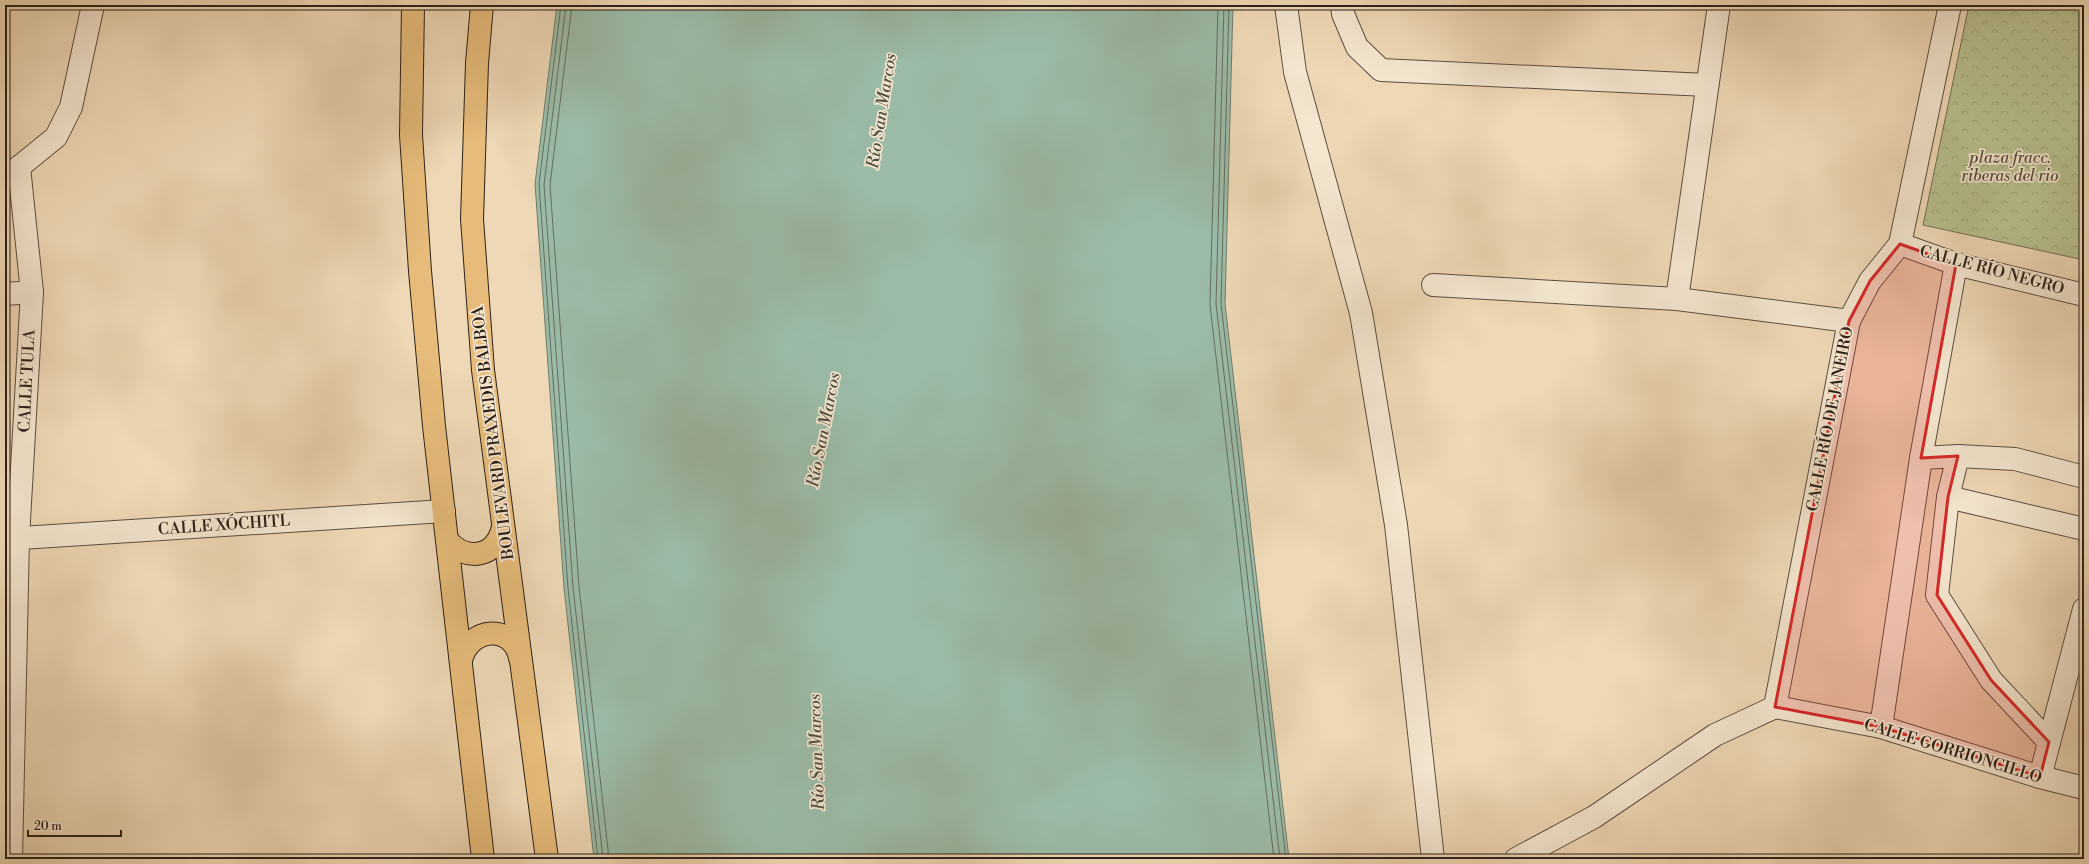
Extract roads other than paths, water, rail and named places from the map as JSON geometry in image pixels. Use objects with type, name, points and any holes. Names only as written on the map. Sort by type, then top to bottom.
[{"type":"main road","points":[[413,5],[411,135],[421,287],[447,540],[483,859]]},
{"type":"main road","name":"BOULEVARD PRAXEDIS BALBOA","points":[[482,5],[477,63],[472,219],[483,370],[547,859]]},
{"type":"main road","points":[[447,540],[461,552],[480,554],[489,550],[496,543],[501,535],[503,526]]},
{"type":"main road","points":[[461,660],[463,651],[469,642],[487,634],[497,634],[514,644],[519,652],[521,663]]},
{"type":"street","points":[[12,165],[56,137],[71,108],[94,5]]},
{"type":"street","points":[[1286,5],[1295,72],[1361,313],[1396,525],[1433,859]]},
{"type":"street","points":[[1342,5],[1343,14],[1357,47],[1381,70],[1707,85]]},
{"type":"street","points":[[1677,299],[1719,5]]},
{"type":"street","name":"CALLE RÍO DE JANEIRO","points":[[1775,707],[1849,321],[1870,280],[1900,244],[1950,5]]},
{"type":"street","name":"CALLE TULA","points":[[9,846],[11,539],[32,292],[12,165]]},
{"type":"street","name":"CALLE RÍO NEGRO","points":[[1900,244],[1956,264],[2084,295]]},
{"type":"street","points":[[1881,727],[1921,458],[1956,264]]},
{"type":"street","points":[[1433,285],[1677,299],[1849,321]]},
{"type":"street","points":[[5,294],[32,292]]},
{"type":"street","points":[[1921,458],[1958,456],[2015,459],[2084,477]]},
{"type":"street","points":[[1958,456],[1948,497],[1937,595],[1991,680],[2049,742]]},
{"type":"street","points":[[1948,497],[2084,529]]},
{"type":"street","name":"CALLE XÓCHITL","points":[[11,539],[444,511]]},
{"type":"street","points":[[2040,777],[2084,609]]},
{"type":"street","points":[[1516,859],[1594,817],[1715,735],[1775,707]]},
{"type":"street","name":"CALLE GORRIONCILLO","points":[[1775,707],[1881,727],[2040,777],[2084,788]]},
{"type":"water","name":"Río San Marcos","points":[[557,5],[1233,5],[1225,304],[1289,859],[594,859],[564,588],[535,184]]},
{"type":"park label","name":"plaza fracc. riberas del rio","points":[[2010,167]]}]
